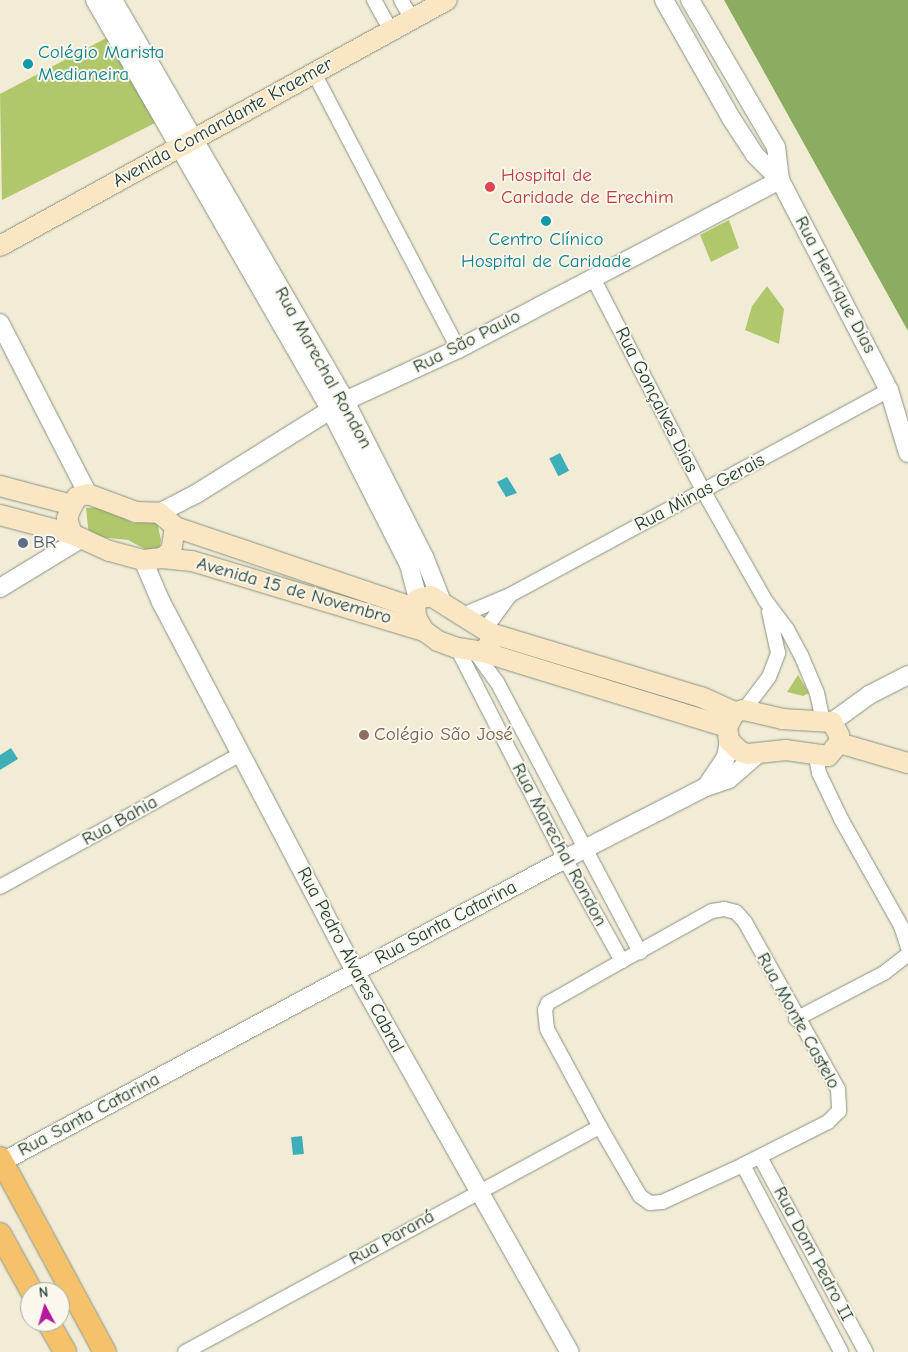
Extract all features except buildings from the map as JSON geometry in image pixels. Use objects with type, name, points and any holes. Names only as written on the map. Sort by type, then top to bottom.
[{"type":"main road","name":"Avenida Comandante Kraemer","points":[[0,246],[447,0]]},
{"type":"main road","points":[[0,486],[32,497]]},
{"type":"main road","points":[[7,516],[11,501],[20,496],[80,500],[136,512],[159,514]]},
{"type":"main road","points":[[77,536],[67,519],[80,500]]},
{"type":"main road","name":"Avenida 15 de Novembro","points":[[159,514],[175,527],[416,603],[431,596],[460,616],[488,631],[670,686],[734,723],[741,752],[759,754],[786,750],[816,756]]},
{"type":"main road","name":"Avenida 15 de Novembro","points":[[7,516],[77,536],[109,551],[153,559],[192,561],[424,631]]},
{"type":"main road","points":[[153,559],[171,551],[175,527]]},
{"type":"main road","name":"Avenida 15 de Novembro","points":[[416,603],[418,624],[438,641],[662,708],[734,723],[782,719],[828,721]]},
{"type":"main road","points":[[472,651],[490,643],[488,631]]},
{"type":"main road","points":[[662,708],[670,686]]},
{"type":"main road","points":[[816,756],[828,756],[839,743],[839,735],[828,721]]},
{"type":"main road","points":[[839,743],[908,763]]},
{"type":"main road","points":[[1,1161],[105,1352]]},
{"type":"main road","points":[[0,1234],[26,1282]]},
{"type":"main road","points":[[54,1332],[65,1352]]},
{"type":"street","points":[[95,0],[155,89]]},
{"type":"street","points":[[113,0],[155,89]]},
{"type":"street","points":[[374,0],[391,31]]},
{"type":"street","points":[[401,0],[412,19]]},
{"type":"street","name":"Rua Henrique Dias","points":[[664,0],[731,118],[755,155],[780,180],[890,390],[908,453]]},
{"type":"street","name":"Rua Henrique Dias","points":[[690,0],[776,146],[780,180]]},
{"type":"street","points":[[314,73],[458,349]]},
{"type":"street","name":"Rua Marechal Rondon","points":[[155,89],[425,559],[442,602]]},
{"type":"street","name":"Rua São Paulo","points":[[159,514],[196,494],[338,406],[458,349],[780,180]]},
{"type":"street","name":"Rua Gonçalves Dias","points":[[593,278],[704,492],[765,600],[787,629],[801,655],[828,721]]},
{"type":"street","points":[[0,323],[80,500]]},
{"type":"street","name":"Rua Henrique Dias","points":[[890,390],[908,406]]},
{"type":"street","name":"Rua Minas Gerais","points":[[460,616],[510,595],[890,390]]},
{"type":"street","name":"Rua Marechal Rondon","points":[[338,406],[409,565],[416,603]]},
{"type":"street","points":[[0,588],[77,536]]},
{"type":"street","name":"Rua Pedro Alvares Cabral","points":[[153,559],[161,602],[355,972],[477,1191],[570,1352]]},
{"type":"street","name":"Rua Minas Gerais","points":[[488,631],[510,595]]},
{"type":"street","name":"Rua Gonçalves Dias","points":[[734,723],[765,683],[778,653],[765,600]]},
{"type":"street","name":"Rua Marechal Rondon","points":[[472,651],[497,682],[640,952]]},
{"type":"street","name":"Rua Marechal Rondon","points":[[472,651],[537,805],[622,961]]},
{"type":"street","points":[[828,721],[870,695],[908,675]]},
{"type":"street","name":"Rua Santa Catarina","points":[[706,787],[726,756],[734,723]]},
{"type":"street","name":"Rua Bahia","points":[[0,887],[241,754]]},
{"type":"street","name":"Rua Santa Catarina","points":[[1,1161],[565,859],[706,787],[729,778],[759,754]]},
{"type":"street","points":[[816,756],[819,773],[840,819],[905,929],[908,948]]},
{"type":"street","points":[[537,805],[556,795]]},
{"type":"street","name":"Rua Monte Castelo","points":[[724,909],[736,912],[744,922],[796,1019],[838,1089],[839,1111],[828,1122],[760,1157],[662,1202],[650,1203],[640,1196],[547,1029],[545,1010],[548,1003],[640,952],[712,911],[724,909]]},
{"type":"street","points":[[796,1019],[884,973],[908,954]]},
{"type":"street","points":[[884,973],[908,967]]},
{"type":"street","name":"Rua Paraná","points":[[185,1352],[477,1191],[600,1127]]},
{"type":"street","name":"Rua Dom Pedro II","points":[[760,1157],[866,1352]]},
{"type":"street","name":"Rua Dom Pedro II","points":[[742,1165],[841,1352]]},
{"type":"green space","points":[[724,0],[908,0],[908,331],[773,88]]},
{"type":"green space","points":[[112,35],[159,121],[2,200],[0,94]]},
{"type":"green space","points":[[729,220],[739,248],[711,262],[700,235]]},
{"type":"green space","points":[[767,286],[784,309],[779,344],[745,330],[752,306]]},
{"type":"green space","points":[[101,507],[133,523],[157,522],[161,540],[158,556],[128,540],[89,536],[86,508]]},
{"type":"green space","points":[[798,675],[809,693],[803,696],[787,692]]},
{"type":"water","points":[[560,453],[569,471],[558,476],[549,458]]},
{"type":"water","points":[[507,477],[517,493],[506,497],[497,482]]},
{"type":"water","points":[[11,748],[18,759],[0,770],[0,755]]},
{"type":"water","points":[[302,1136],[304,1154],[293,1155],[291,1137]]},
{"type":"place","name":"Colégio Marista Medianeira","points":[[28,64]]},
{"type":"place","name":"Hospital de Caridade de Erechim","points":[[490,187]]},
{"type":"place","name":"Centro Clínico Hospital de Caridade","points":[[546,221]]},
{"type":"place","name":"BR","points":[[23,543]]},
{"type":"place","name":"Colégio São José","points":[[364,735]]}]
